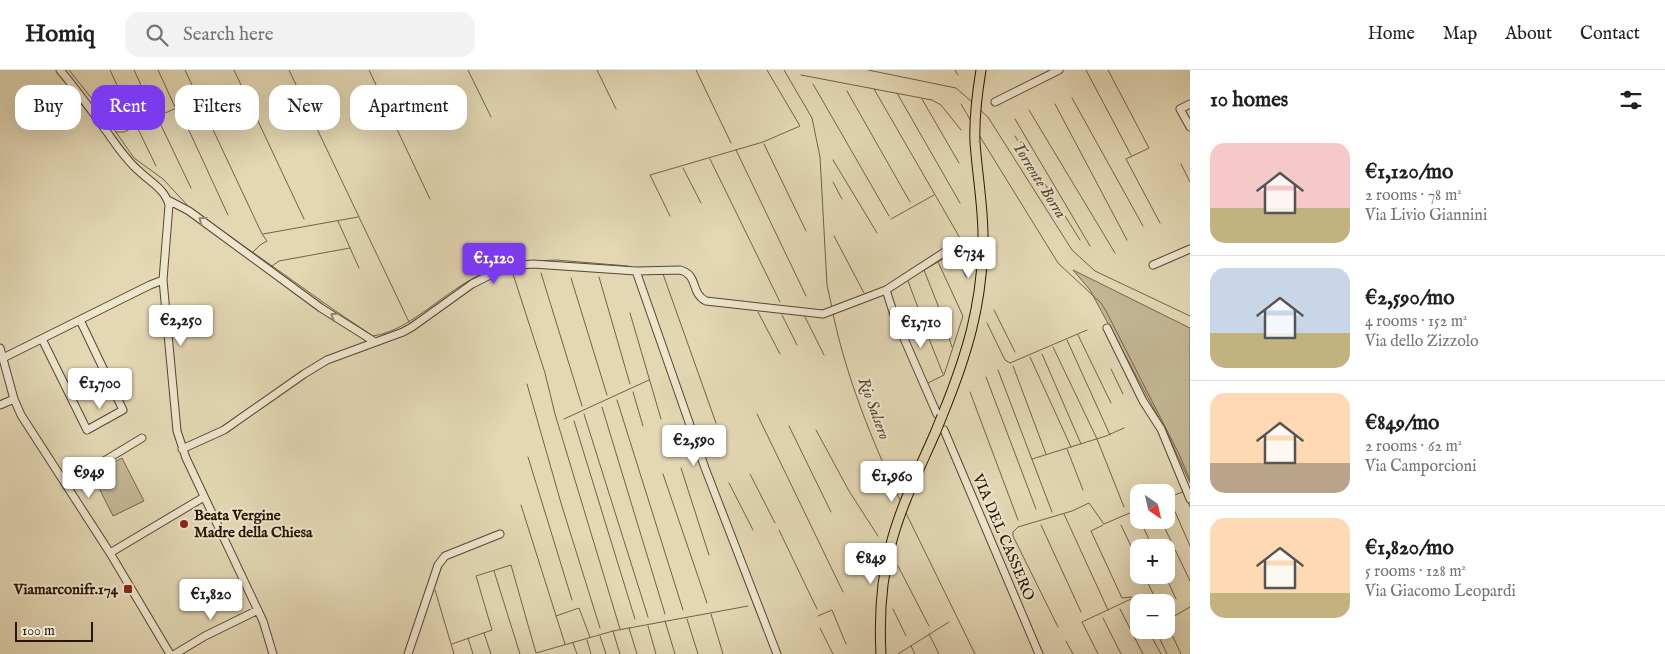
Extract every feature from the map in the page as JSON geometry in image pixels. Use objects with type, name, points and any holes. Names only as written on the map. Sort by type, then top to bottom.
[{"type":"main road","points":[[881,654],[882,584],[890,546],[908,494],[940,430],[939,415],[964,360],[979,296],[983,234],[975,140],[975,114],[981,70]]},
{"type":"street","points":[[60,70],[125,156],[165,194],[168,200],[164,280],[176,421],[182,449],[258,610],[273,654]]},
{"type":"street","points":[[995,102],[1059,70]]},
{"type":"street","points":[[1190,104],[1180,109],[1190,127]]},
{"type":"street","points":[[168,200],[189,210],[321,308],[375,342]]},
{"type":"street","points":[[182,449],[224,430],[327,360],[412,327],[472,284],[508,268],[533,264],[636,271],[680,270],[687,272],[691,276],[699,296],[706,301],[819,314],[835,310],[886,290],[958,244]]},
{"type":"street","points":[[1153,265],[1190,249]]},
{"type":"street","points":[[636,271],[705,468],[777,654]]},
{"type":"street","points":[[3,358],[150,285],[164,280]]},
{"type":"street","points":[[886,290],[895,318],[939,415]]},
{"type":"street","points":[[42,339],[87,430],[123,410],[80,320]]},
{"type":"street","points":[[1107,328],[1161,430],[1190,499]]},
{"type":"street","points":[[0,348],[14,399],[30,430],[110,552],[170,654],[258,610]]},
{"type":"street","points":[[0,406],[14,399]]},
{"type":"street","name":"VIA DEL CASSERO","points":[[940,430],[1039,654]]},
{"type":"street","points":[[66,484],[142,438]]},
{"type":"street","points":[[110,552],[204,497]]},
{"type":"street","points":[[408,654],[438,566],[445,556],[500,534]]},
{"type":"shaded area","points":[[1073,270],[1190,328],[1190,483],[1168,435],[1090,290]]},
{"type":"shaded area","points":[[122,458],[144,501],[113,516],[92,474]]},
{"type":"waterway","points":[[69,70],[97,105],[134,158],[163,179],[189,207],[373,336],[394,330],[407,323],[475,277],[502,266],[516,262],[531,261]]},
{"type":"waterway","points":[[110,70],[117,85]]},
{"type":"waterway","points":[[134,70],[141,85]]},
{"type":"waterway","points":[[158,70],[175,107]]},
{"type":"waterway","points":[[185,70],[267,241],[253,252]]},
{"type":"waterway","points":[[234,70],[304,219]]},
{"type":"waterway","points":[[289,70],[409,322]]},
{"type":"waterway","points":[[369,70],[430,199]]},
{"type":"waterway","points":[[468,70],[491,117]]},
{"type":"waterway","points":[[597,70],[616,109]]},
{"type":"waterway","points":[[696,70],[731,143]]},
{"type":"waterway","points":[[670,216],[650,175],[763,142],[800,126],[767,70]]},
{"type":"waterway","name":"Rio Salsero","points":[[784,70],[812,118],[820,157],[827,285],[832,308]]},
{"type":"waterway","name":"Torrente Borra","points":[[868,70],[956,88],[972,102]]},
{"type":"waterway","points":[[955,70],[958,75]]},
{"type":"waterway","points":[[1086,70],[1131,155]]},
{"type":"waterway","points":[[1108,70],[1149,148],[1126,159],[1160,223]]},
{"type":"waterway","points":[[801,75],[932,100],[941,105],[961,130]]},
{"type":"waterway","points":[[813,84],[889,216]]},
{"type":"waterway","points":[[874,89],[964,245]]},
{"type":"waterway","points":[[847,91],[910,202]]},
{"type":"waterway","points":[[897,93],[960,203]]},
{"type":"waterway","points":[[1072,98],[1143,226]]},
{"type":"waterway","points":[[922,99],[959,163]]},
{"type":"waterway","points":[[961,104],[971,121]]},
{"type":"waterway","points":[[1055,104],[1127,240]]},
{"type":"waterway","points":[[116,132],[124,132],[175,109]]},
{"type":"waterway","name":"Torrente Borra","points":[[980,110],[988,117],[1072,250],[1095,271],[1190,316]]},
{"type":"waterway","points":[[1029,110],[1115,253]]},
{"type":"waterway","points":[[1015,119],[1090,246]]},
{"type":"waterway","points":[[138,130],[156,166]]},
{"type":"waterway","points":[[163,130],[191,188]]},
{"type":"waterway","points":[[189,130],[228,215]]},
{"type":"waterway","points":[[979,135],[1058,263],[1101,303],[1179,454],[1190,480]]},
{"type":"waterway","points":[[1015,136],[1080,240]]},
{"type":"waterway","points":[[764,144],[806,231]]},
{"type":"waterway","points":[[736,150],[806,296]]},
{"type":"waterway","points":[[710,159],[780,302]]},
{"type":"waterway","points":[[833,160],[877,233]]},
{"type":"waterway","points":[[1181,164],[1190,182]]},
{"type":"waterway","points":[[683,168],[701,203]]},
{"type":"waterway","points":[[833,182],[842,199]]},
{"type":"waterway","points":[[891,219],[934,195]]},
{"type":"waterway","points":[[263,234],[358,217]]},
{"type":"waterway","points":[[338,221],[359,268]]},
{"type":"waterway","points":[[834,236],[864,293]]},
{"type":"waterway","points":[[941,313],[924,270],[971,243]]},
{"type":"waterway","points":[[272,266],[279,261],[350,248]]},
{"type":"waterway","points":[[955,254],[966,277]]},
{"type":"waterway","points":[[535,261],[556,260],[628,266]]},
{"type":"waterway","points":[[928,383],[944,375],[963,316],[938,262]]},
{"type":"waterway","points":[[512,271],[545,373],[555,414],[620,629]]},
{"type":"waterway","points":[[541,273],[582,406]]},
{"type":"waterway","points":[[663,274],[716,423]]},
{"type":"waterway","points":[[599,277],[630,384]]},
{"type":"waterway","points":[[571,278],[607,395]]},
{"type":"waterway","points":[[908,281],[923,321]]},
{"type":"waterway","points":[[994,310],[1015,352]]},
{"type":"waterway","points":[[758,312],[780,354]]},
{"type":"waterway","points":[[630,313],[661,419]]},
{"type":"waterway","name":"Rio Salsero","points":[[833,314],[845,362],[861,409],[900,500]]},
{"type":"waterway","points":[[782,315],[797,345]]},
{"type":"waterway","points":[[805,317],[824,355]]},
{"type":"waterway","points":[[942,317],[952,347]]},
{"type":"waterway","points":[[987,323],[1005,360],[1010,363],[1087,330]]},
{"type":"waterway","points":[[924,326],[943,374]]},
{"type":"waterway","points":[[1078,335],[1111,403]]},
{"type":"waterway","points":[[1067,340],[1110,435]]},
{"type":"waterway","points":[[1053,347],[1097,439],[1124,507]]},
{"type":"waterway","points":[[1042,354],[1081,444]]},
{"type":"waterway","points":[[1030,357],[1071,447]]},
{"type":"waterway","points":[[1013,366],[1046,454]]},
{"type":"waterway","points":[[1111,369],[1123,394]]},
{"type":"waterway","points":[[998,370],[1052,512]]},
{"type":"waterway","points":[[986,377],[1036,509]]},
{"type":"waterway","points":[[564,419],[649,380]]},
{"type":"waterway","points":[[527,384],[561,503],[600,628]]},
{"type":"waterway","points":[[633,392],[643,426]]},
{"type":"waterway","points":[[970,392],[1018,520]]},
{"type":"waterway","points":[[617,400],[683,610]]},
{"type":"waterway","points":[[602,407],[665,614]]},
{"type":"waterway","points":[[584,414],[648,617]]},
{"type":"waterway","points":[[757,414],[843,592]]},
{"type":"waterway","points":[[574,421],[635,619]]},
{"type":"waterway","points":[[789,426],[831,512]]},
{"type":"waterway","points":[[1032,459],[1106,436],[1124,428]]},
{"type":"waterway","points":[[816,430],[849,491],[878,536]]},
{"type":"waterway","points":[[1067,449],[1083,490]]},
{"type":"waterway","points":[[528,457],[572,600]]},
{"type":"waterway","points":[[681,468],[709,555]]},
{"type":"waterway","points":[[663,474],[707,603]]},
{"type":"waterway","points":[[750,474],[775,523]]},
{"type":"waterway","points":[[729,483],[753,530]]},
{"type":"waterway","points":[[1175,495],[1183,492]]},
{"type":"waterway","points":[[1187,500],[1190,507]]},
{"type":"waterway","points":[[1058,627],[1013,536],[1013,532],[1018,527],[1072,511],[1089,503],[1104,524],[1130,513]]},
{"type":"waterway","points":[[521,505],[565,644]]},
{"type":"waterway","name":"Rio Salsero","points":[[905,511],[975,654]]},
{"type":"waterway","points":[[1175,512],[1190,546]]},
{"type":"waterway","points":[[1064,514],[1108,610]]},
{"type":"waterway","points":[[1041,525],[1081,612]]},
{"type":"waterway","points":[[1103,525],[1091,531],[1122,598],[1130,597]]},
{"type":"waterway","points":[[1121,525],[1130,544]]},
{"type":"waterway","points":[[1144,529],[1149,539]]},
{"type":"waterway","points":[[1165,529],[1190,581]]},
{"type":"waterway","points":[[779,530],[817,609]]},
{"type":"waterway","points":[[452,644],[492,630],[476,576],[511,565],[536,653],[613,631],[748,606]]},
{"type":"waterway","points":[[898,566],[929,626]]},
{"type":"waterway","points":[[494,571],[520,654]]},
{"type":"waterway","points":[[1148,584],[1153,594]]},
{"type":"waterway","points":[[1169,584],[1176,599]]},
{"type":"waterway","points":[[435,590],[454,654]]},
{"type":"waterway","points":[[1098,654],[1082,622],[1130,599]]},
{"type":"waterway","points":[[1175,616],[1190,607]]},
{"type":"waterway","points":[[556,616],[579,608],[590,637]]},
{"type":"waterway","points":[[893,609],[906,636]]},
{"type":"waterway","points":[[1120,609],[1143,654]]},
{"type":"waterway","points":[[818,616],[832,610],[846,644]]},
{"type":"waterway","points":[[711,614],[723,654]]},
{"type":"waterway","points":[[1103,618],[1121,654]]},
{"type":"waterway","points":[[687,619],[698,654]]},
{"type":"waterway","points":[[665,621],[675,654]]},
{"type":"waterway","points":[[898,654],[949,622]]},
{"type":"waterway","points":[[648,626],[656,654]]},
{"type":"waterway","points":[[629,628],[637,654]]},
{"type":"waterway","points":[[820,628],[833,654]]},
{"type":"waterway","points":[[613,631],[620,654]]},
{"type":"waterway","points":[[484,633],[491,654]]},
{"type":"waterway","points":[[929,634],[939,654]]},
{"type":"waterway","points":[[600,636],[606,654]]},
{"type":"waterway","points":[[468,638],[473,654]]},
{"type":"waterway","points":[[1153,639],[1161,654]]},
{"type":"waterway","points":[[1160,639],[1167,654]]},
{"type":"waterway","points":[[1174,639],[1181,654]]},
{"type":"waterway","points":[[587,640],[591,654]]},
{"type":"waterway","points":[[1066,641],[1073,654]]},
{"type":"waterway","points":[[573,643],[577,654]]},
{"type":"waterway","points":[[911,646],[915,654]]},
{"type":"place","name":"Beata Vergine Madre della Chiesa","points":[[184,524]]},
{"type":"place","name":"Viamarconifr.174","points":[[128,589]]}]
